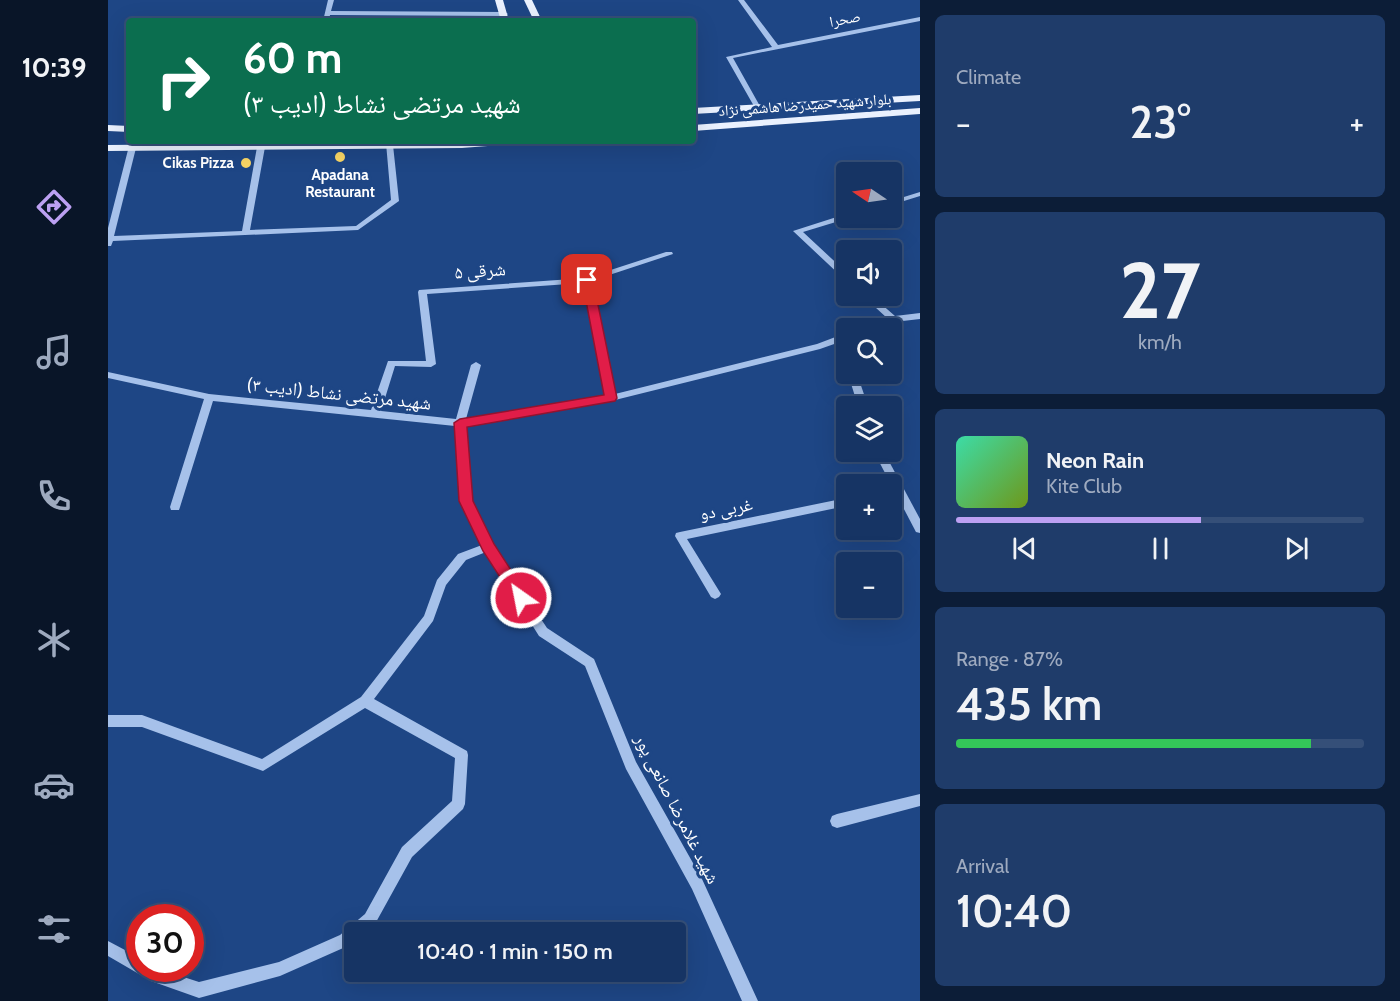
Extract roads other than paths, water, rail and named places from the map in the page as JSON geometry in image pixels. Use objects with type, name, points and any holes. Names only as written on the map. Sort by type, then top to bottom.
[{"type":"main road","points":[[499,0],[505,17]]},
{"type":"main road","points":[[528,0],[537,18]]},
{"type":"main road","name":"بلوار شهید حمیدرضا هاشمی نژاد","points":[[696,111],[920,98]]},
{"type":"main road","name":"بلوار شهید حمیدرضا هاشمی نژاد","points":[[696,128],[920,111]]},
{"type":"main road","points":[[108,128],[126,129]]},
{"type":"main road","points":[[108,148],[475,144]]},
{"type":"street","points":[[327,18],[331,0]]},
{"type":"street","points":[[741,0],[775,46]]},
{"type":"street","points":[[328,13],[505,17]]},
{"type":"street","name":"صحرا","points":[[758,108],[729,57],[775,46],[920,19]]},
{"type":"street","points":[[132,148],[109,242],[246,232],[358,228],[395,201],[390,146]]},
{"type":"street","points":[[246,232],[261,147]]},
{"type":"street","points":[[902,200],[920,195]]},
{"type":"street","points":[[836,219],[797,231],[836,267]]},
{"type":"street","points":[[611,398],[587,280],[669,254]]},
{"type":"street","name":"۵ شرقی","points":[[375,414],[391,363],[431,364],[422,292],[587,280]]},
{"type":"street","points":[[878,306],[891,318]]},
{"type":"street","points":[[901,318],[920,316]]},
{"type":"street","name":"شهید مرتضی نشاط (ادیب ۳)","points":[[108,375],[209,397],[460,423],[611,398],[820,346],[836,340]]},
{"type":"street","name":"شهید غلامرضا صانعی پور","points":[[476,365],[460,423],[466,501],[488,547],[543,632],[590,663],[631,765],[697,884],[750,1001]]},
{"type":"street","points":[[175,507],[209,397]]},
{"type":"street","points":[[902,502],[920,529]]},
{"type":"street","name":"غربی دو","points":[[716,594],[680,536],[836,504]]},
{"type":"street","points":[[108,721],[142,721],[263,765],[365,702],[429,618],[441,583],[462,557],[488,547]]},
{"type":"street","points":[[174,982],[199,990],[280,969],[345,940],[370,919],[407,852],[458,804],[462,755],[365,702]]},
{"type":"street","points":[[837,821],[920,800]]},
{"type":"street","points":[[108,948],[126,958]]},
{"type":"place","name":"Apadana Restaurant","points":[[340,157]]},
{"type":"place","name":"Cikas Pizza","points":[[246,163]]}]
